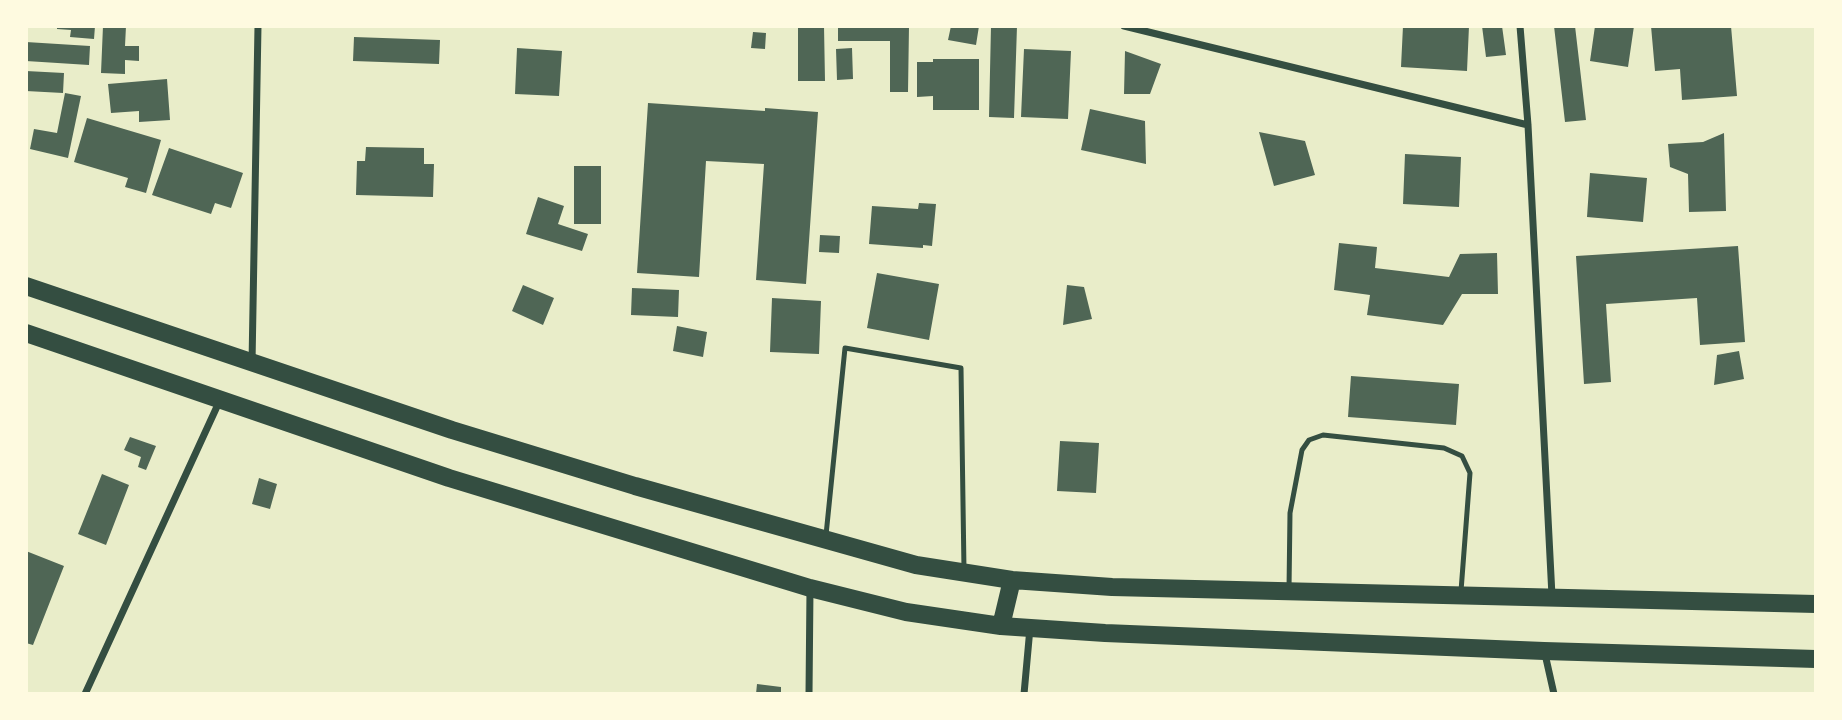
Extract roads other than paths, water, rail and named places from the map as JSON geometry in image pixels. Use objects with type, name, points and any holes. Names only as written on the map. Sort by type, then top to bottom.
[{"type":"main road","points":[[26,286],[452,430],[622,482],[916,565],[1012,580],[1112,587],[1816,604]]},
{"type":"main road","points":[[26,333],[449,478],[810,587],[906,612],[1001,626],[1105,634],[1816,659]]},
{"type":"main road","points":[[1001,626],[1012,580]]},
{"type":"street","points":[[252,364],[258,26]]},
{"type":"street","points":[[1124,26],[1528,125]]},
{"type":"street","points":[[1520,26],[1528,125],[1552,596]]},
{"type":"street","points":[[85,694],[220,399]]},
{"type":"street","points":[[809,694],[810,587]]},
{"type":"street","points":[[1024,694],[1030,628]]},
{"type":"street","points":[[1544,651],[1554,694]]},
{"type":"lane","points":[[825,541],[845,348],[961,368],[964,573]]},
{"type":"lane","points":[[1289,591],[1290,513],[1303,450],[1309,440],[1323,435],[1444,448],[1462,456],[1470,473],[1461,594]]}]
